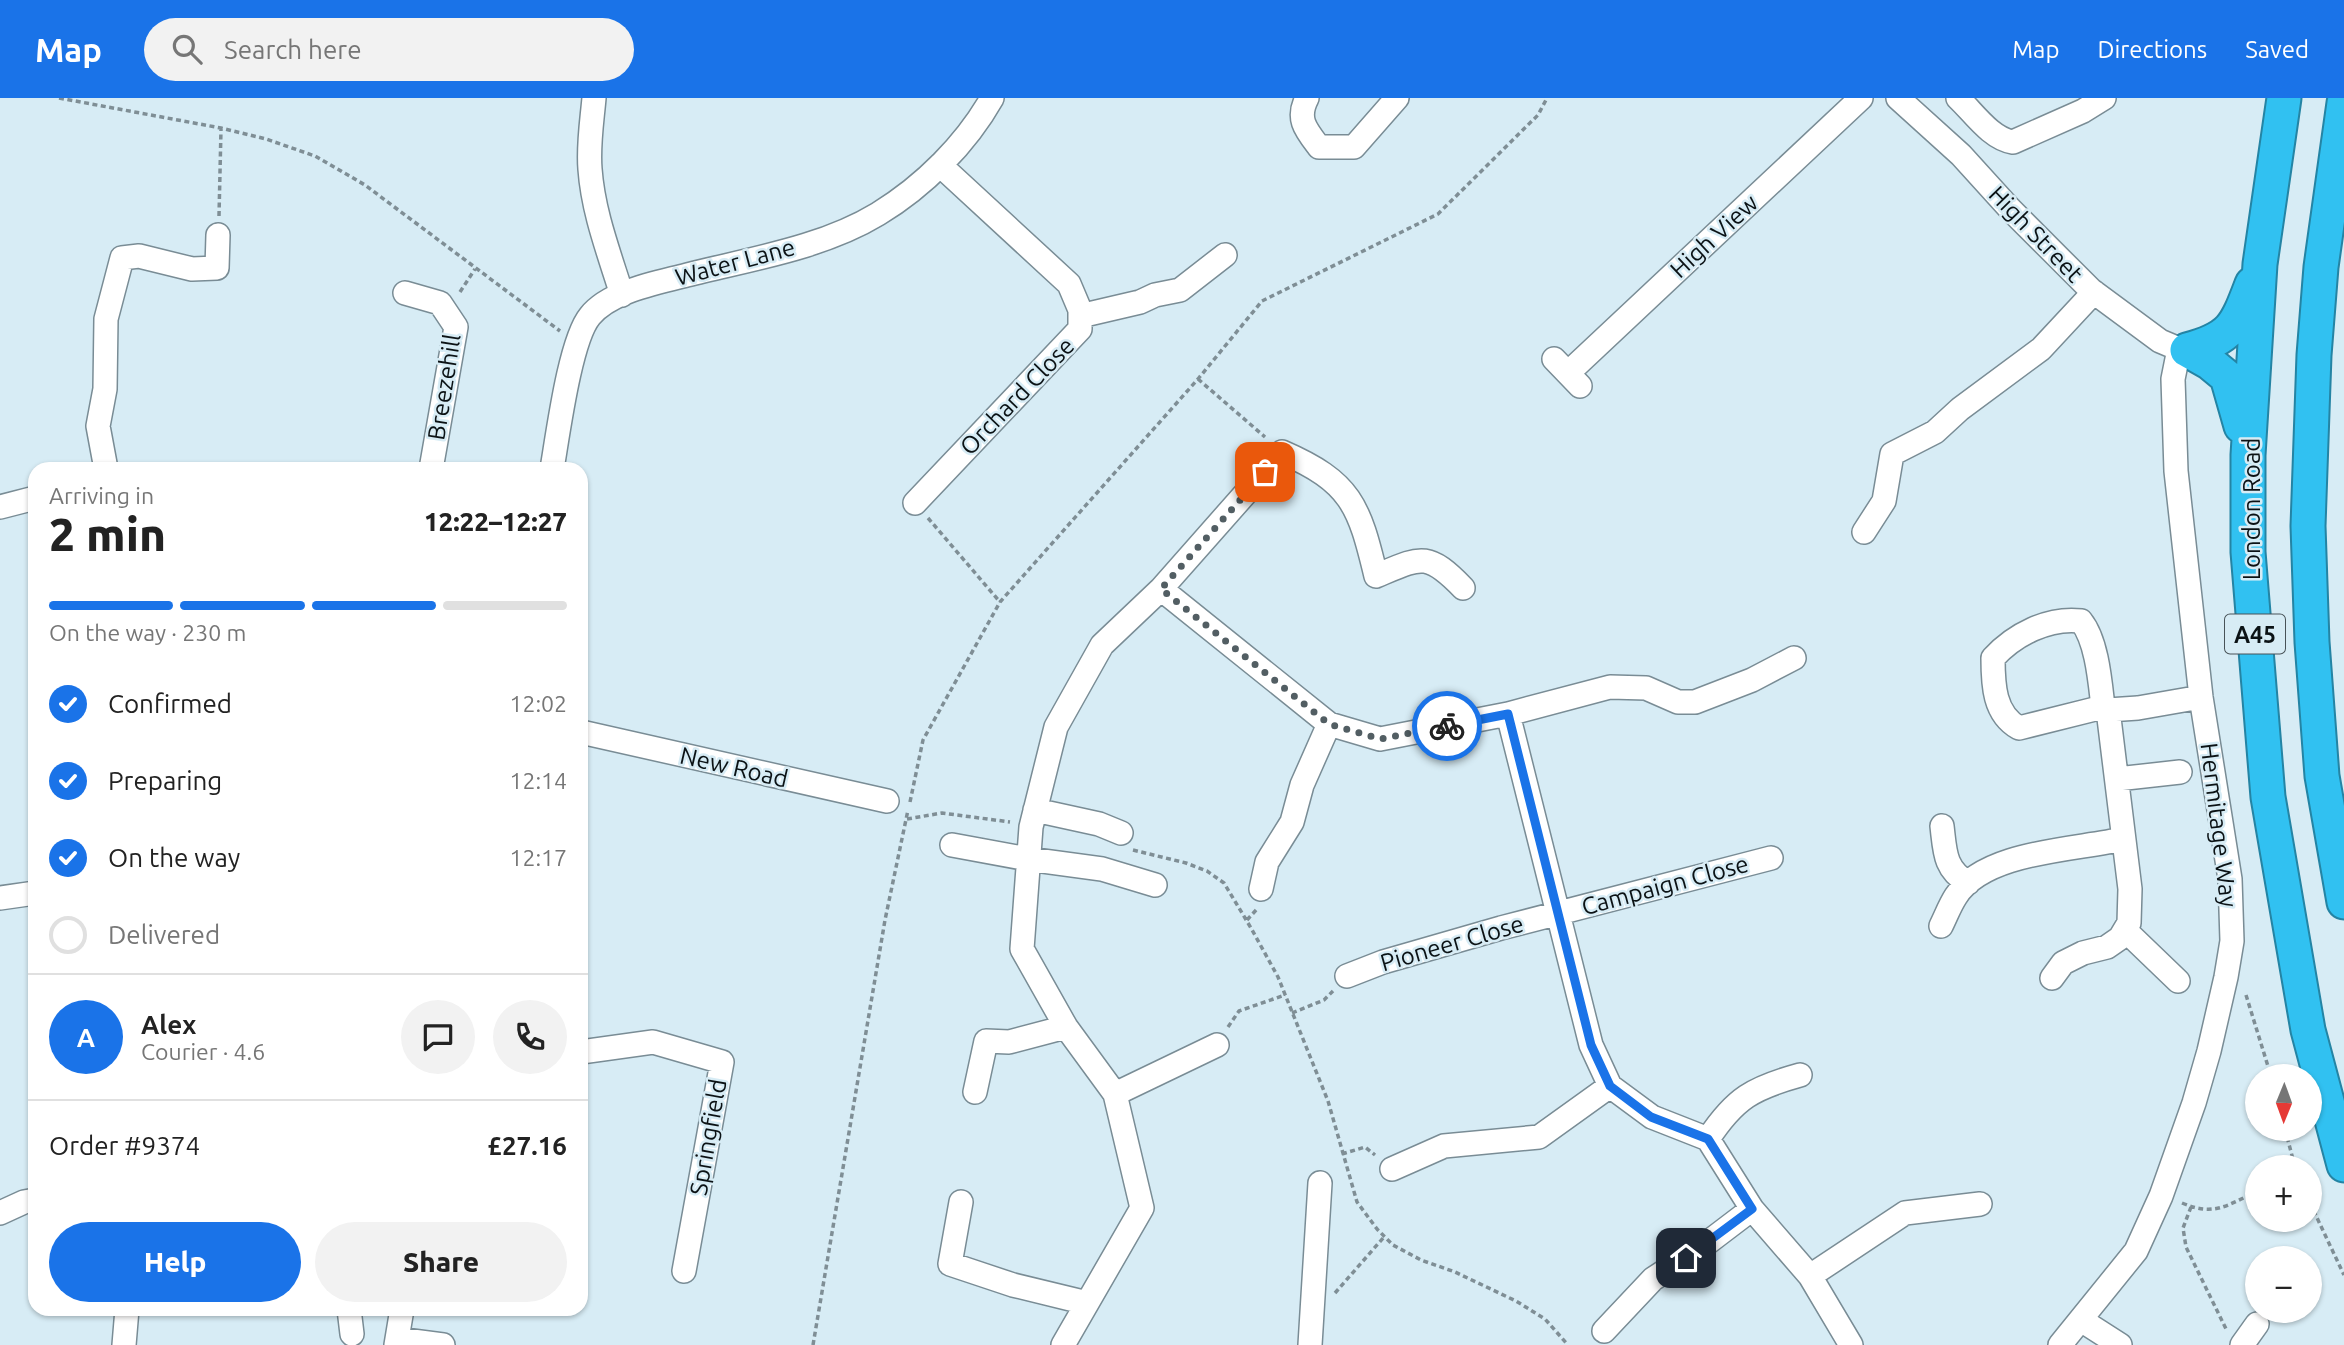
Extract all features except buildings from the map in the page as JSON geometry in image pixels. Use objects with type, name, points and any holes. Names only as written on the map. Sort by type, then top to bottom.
[{"type":"highway","name":"London Road","points":[[2284,98],[2260,264],[2248,455],[2248,552],[2268,797],[2308,1030],[2344,1165]]},
{"type":"highway","name":"A45","points":[[2344,103],[2321,267],[2308,526],[2312,642],[2322,776],[2344,902]]},
{"type":"highway","points":[[2183,350],[2208,344],[2226,335],[2240,316],[2260,264]]},
{"type":"highway","points":[[2183,350],[2210,363],[2227,377],[2248,455]]},
{"type":"street","points":[[594,98],[590,167],[594,197],[622,295]]},
{"type":"street","name":"Water Lane","points":[[553,462],[576,343],[590,315],[611,299],[641,287],[808,243],[877,215],[912,191],[940,165],[969,132],[992,98]]},
{"type":"street","points":[[1307,98],[1303,107],[1303,127],[1319,147],[1354,147],[1397,98]]},
{"type":"street","name":"High View","points":[[1567,373],[1861,98]]},
{"type":"street","name":"High Street","points":[[1898,98],[1961,155],[2010,209],[2094,292],[2161,341],[2183,350]]},
{"type":"street","points":[[1958,98],[1991,131],[2002,139],[2013,142],[2083,111],[2104,98]]},
{"type":"street","name":"Orchard Close","points":[[915,503],[1080,329],[1080,310],[1069,284],[940,165]]},
{"type":"street","points":[[105,462],[99,426],[104,389],[106,319],[122,258],[139,256],[192,270],[218,268],[218,235]]},
{"type":"street","points":[[1080,316],[1180,290],[1225,255]]},
{"type":"street","points":[[1864,532],[1884,500],[1892,454],[1935,432],[1960,409],[2041,349],[2094,292]]},
{"type":"street","name":"Breezehill","points":[[405,293],[440,303],[456,327],[432,462]]},
{"type":"street","name":"Hermitage Way","points":[[2060,1345],[2136,1251],[2161,1196],[2209,1051],[2232,941],[2230,879],[2201,697],[2176,471],[2173,379],[2183,350]]},
{"type":"street","points":[[1063,1345],[1142,1208],[1115,1094],[1066,1027],[1022,949],[1033,818],[1056,727],[1102,645],[1161,589],[1282,452],[1314,466],[1338,484],[1355,507],[1366,533],[1376,576],[1422,560],[1443,568],[1463,588]]},
{"type":"street","points":[[0,507],[28,500]]},
{"type":"street","points":[[1161,589],[1329,724],[1380,739],[1508,714],[1610,687],[1646,688],[1678,702],[1695,702],[1752,680],[1794,658]]},
{"type":"street","points":[[2052,978],[2063,963],[2083,953],[2107,947],[2120,938],[2129,923],[2130,889],[2117,779],[2105,708],[2099,673],[2088,629],[2081,621],[2067,619],[2046,624],[2006,643],[1993,659],[1993,681],[2000,711],[2008,722],[2019,728],[2105,708],[2138,708],[2201,697]]},
{"type":"street","points":[[1508,714],[1591,1045],[1610,1086],[1651,1117],[1708,1139],[1752,1209],[1810,1276],[1851,1345]]},
{"type":"street","points":[[1261,889],[1267,862],[1293,822],[1302,785],[1329,724]]},
{"type":"street","name":"New Road","points":[[588,734],[887,802]]},
{"type":"street","points":[[2117,779],[2180,772]]},
{"type":"street","points":[[1033,818],[1100,824],[1126,841]]},
{"type":"street","points":[[1942,826],[1948,864],[1956,876],[1968,883]]},
{"type":"street","points":[[1941,926],[1956,895],[1968,883],[2005,861],[2123,839]]},
{"type":"street","points":[[952,845],[1102,869],[1155,885]]},
{"type":"street","name":"Campaign Close","points":[[1559,913],[1770,858]]},
{"type":"street","points":[[0,898],[28,894]]},
{"type":"street","name":"Pioneer Close","points":[[1346,976],[1383,962],[1559,913]]},
{"type":"street","points":[[2126,931],[2178,981]]},
{"type":"street","points":[[975,1092],[986,1041],[1009,1042],[1066,1027]]},
{"type":"street","name":"Springfield","points":[[588,1051],[653,1042],[722,1062],[684,1271]]},
{"type":"street","points":[[1115,1094],[1217,1045]]},
{"type":"street","points":[[1708,1139],[1722,1118],[1743,1098],[1768,1084],[1800,1075]]},
{"type":"street","points":[[1392,1169],[1444,1146],[1539,1137],[1610,1086]]},
{"type":"street","points":[[1310,1345],[1320,1183]]},
{"type":"street","points":[[0,1213],[28,1201]]},
{"type":"street","points":[[961,1202],[950,1264],[1013,1285],[1087,1303]]},
{"type":"street","points":[[1810,1276],[1905,1213],[1980,1204]]},
{"type":"street","points":[[1604,1331],[1653,1279],[1702,1247],[1752,1209]]},
{"type":"street","points":[[124,1345],[126,1316]]},
{"type":"street","points":[[350,1316],[352,1334]]},
{"type":"street","points":[[401,1316],[396,1342],[443,1345]]},
{"type":"street","points":[[2081,1320],[2120,1345]]},
{"type":"street","points":[[2235,1340],[2257,1324]]},
{"type":"path","points":[[60,98],[221,128],[266,139],[315,156],[365,186],[576,343]]},
{"type":"path","points":[[218,235],[221,128]]},
{"type":"path","points":[[453,302],[475,269]]},
{"type":"path","points":[[1198,379],[1282,452]]},
{"type":"path","points":[[915,503],[1000,601]]},
{"type":"path","points":[[906,819],[942,813],[1000,819],[1033,818]]},
{"type":"path","points":[[1126,841],[1186,863],[1224,883],[1278,977],[1328,1101],[1357,1202],[1384,1237],[1421,1260],[1502,1293],[1545,1319],[1568,1345]]},
{"type":"path","points":[[1292,1013],[1324,1000],[1346,976]]},
{"type":"path","points":[[2245,993],[2267,1064]]},
{"type":"path","points":[[1217,1045],[1239,1011],[1285,995]]},
{"type":"path","points":[[1342,1154],[1365,1147],[1392,1169]]},
{"type":"path","points":[[2191,1207],[2183,1228],[2186,1248],[2235,1340]]},
{"type":"path","points":[[2322,1228],[2344,1275]]},
{"type":"path","points":[[1312,1319],[1384,1237]]},
{"type":"way so far","points":[[1265,472],[1161,589],[1329,724],[1380,739],[1447,726]]},
{"type":"route","points":[[1447,726],[1508,714],[1591,1045],[1610,1086],[1651,1117],[1708,1139],[1752,1209],[1686,1258]]}]
